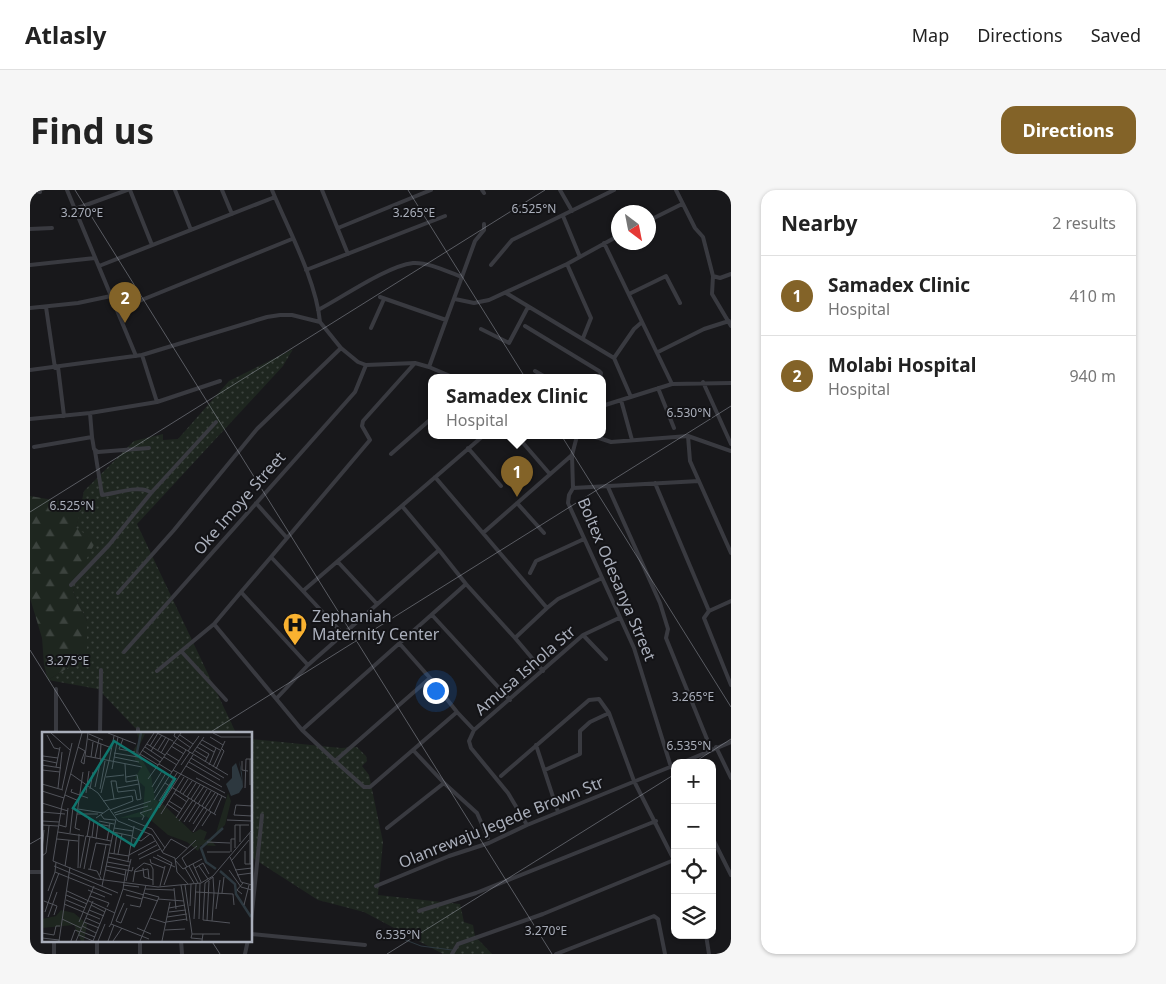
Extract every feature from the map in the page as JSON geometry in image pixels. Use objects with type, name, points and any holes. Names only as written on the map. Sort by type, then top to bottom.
[{"type":"street","points":[[34,190],[40,192]]},
{"type":"street","points":[[67,190],[136,356]]},
{"type":"street","points":[[75,209],[128,190],[152,245]]},
{"type":"street","points":[[175,190],[191,230]]},
{"type":"street","points":[[222,190],[232,214]]},
{"type":"street","points":[[272,190],[306,270],[320,322],[341,348],[358,362],[366,365],[415,364],[429,366],[447,374]]},
{"type":"street","points":[[322,190],[348,254]]},
{"type":"street","points":[[338,228],[431,190]]},
{"type":"street","points":[[560,190],[572,211]]},
{"type":"street","points":[[491,265],[512,240],[612,190]]},
{"type":"street","points":[[676,190],[695,228],[703,237],[713,276],[712,294],[716,304],[730,321],[731,326]]},
{"type":"street","points":[[99,266],[275,197]]},
{"type":"street","points":[[656,217],[682,204]]},
{"type":"street","points":[[306,270],[445,216]]},
{"type":"street","points":[[563,216],[580,257]]},
{"type":"street","points":[[429,366],[476,237],[484,230],[484,224]]},
{"type":"street","points":[[30,229],[52,228]]},
{"type":"street","points":[[117,310],[292,239]]},
{"type":"street","points":[[454,300],[482,302],[506,293],[567,264],[611,240]]},
{"type":"street","points":[[604,243],[672,384]]},
{"type":"street","points":[[30,265],[95,258]]},
{"type":"street","points":[[318,310],[393,269],[414,263],[425,264],[462,277]]},
{"type":"street","points":[[567,264],[591,318],[583,338]]},
{"type":"street","points":[[713,276],[720,278],[731,274]]},
{"type":"street","points":[[629,294],[666,276],[680,303]]},
{"type":"street","points":[[506,293],[614,358],[631,397]]},
{"type":"street","points":[[30,308],[111,296]]},
{"type":"street","points":[[370,328],[382,298],[446,320]]},
{"type":"street","points":[[46,307],[64,416]]},
{"type":"street","points":[[481,329],[509,342],[528,307]]},
{"type":"street","points":[[30,370],[142,355],[267,317],[292,315],[320,322]]},
{"type":"street","points":[[658,352],[704,329],[730,321]]},
{"type":"street","points":[[614,358],[634,329],[642,322]]},
{"type":"street","points":[[525,326],[599,371],[601,374]]},
{"type":"street","points":[[118,593],[174,530],[251,436],[341,348]]},
{"type":"street","points":[[142,355],[157,402]]},
{"type":"street","points":[[157,672],[214,624],[370,440],[362,426],[363,421],[415,364]]},
{"type":"street","name":"Oke Imoye Street","points":[[124,652],[355,392],[366,365]]},
{"type":"street","points":[[535,371],[540,374]]},
{"type":"street","points":[[30,419],[90,413],[157,402],[220,381]]},
{"type":"street","points":[[703,382],[731,444]]},
{"type":"street","points":[[606,405],[672,384],[731,383]]},
{"type":"street","points":[[658,388],[674,428]]},
{"type":"street","points":[[621,400],[632,440]]},
{"type":"street","points":[[90,413],[102,495],[138,490],[150,491],[151,493]]},
{"type":"street","points":[[71,585],[109,545],[151,493],[216,422]]},
{"type":"street","points":[[391,454],[428,422]]},
{"type":"street","points":[[602,439],[611,442],[688,436],[731,451]]},
{"type":"street","points":[[688,436],[690,461],[731,553]]},
{"type":"street","points":[[34,447],[92,437]]},
{"type":"street","points":[[303,591],[479,439]]},
{"type":"street","points":[[520,439],[549,474]]},
{"type":"street","name":"Boltex Odesanya Street","points":[[576,439],[572,455],[573,488],[568,496],[568,503],[634,648],[671,760]]},
{"type":"street","points":[[95,451],[149,448]]},
{"type":"street","points":[[468,448],[501,486]]},
{"type":"street","points":[[483,533],[572,455]]},
{"type":"street","points":[[435,478],[547,608]]},
{"type":"street","points":[[573,488],[699,481]]},
{"type":"street","points":[[655,483],[709,611]]},
{"type":"street","points":[[608,487],[660,603],[668,629],[666,638],[714,748],[731,778]]},
{"type":"street","points":[[256,503],[287,538]]},
{"type":"street","points":[[517,503],[544,533]]},
{"type":"street","points":[[402,506],[466,584],[542,671]]},
{"type":"street","points":[[530,573],[536,561],[584,539]]},
{"type":"street","points":[[277,698],[308,665],[439,550]]},
{"type":"street","points":[[271,557],[342,634]]},
{"type":"street","points":[[338,562],[377,604]]},
{"type":"street","points":[[515,638],[558,599],[602,578]]},
{"type":"street","points":[[302,730],[466,584]]},
{"type":"street","points":[[241,592],[308,665]]},
{"type":"street","points":[[731,601],[709,611],[704,618],[731,685]]},
{"type":"street","points":[[432,614],[510,700]]},
{"type":"street","name":"Amusa Ishola Str","points":[[474,730],[583,635],[620,618]]},
{"type":"street","points":[[214,624],[302,730],[367,788],[457,712]]},
{"type":"street","points":[[583,635],[606,659]]},
{"type":"street","points":[[400,644],[474,730],[469,745],[508,792],[527,825]]},
{"type":"street","points":[[181,651],[226,700]]},
{"type":"street","points":[[100,732],[101,670]]},
{"type":"street","points":[[335,761],[430,678]]},
{"type":"street","points":[[56,689],[56,732]]},
{"type":"street","points":[[501,776],[589,700],[599,699],[609,712],[634,781],[656,820],[671,854]]},
{"type":"street","points":[[545,770],[580,754],[580,731],[590,722],[609,712]]},
{"type":"street","points":[[690,759],[731,742]]},
{"type":"street","points":[[536,745],[558,812]]},
{"type":"street","points":[[413,750],[444,783],[477,813],[488,838]]},
{"type":"street","name":"Olanrewaju Jegede Brown Str","points":[[376,886],[448,856],[489,843],[558,812],[671,767]]},
{"type":"street","points":[[387,828],[444,783]]},
{"type":"street","points":[[252,919],[262,816]]},
{"type":"street","points":[[419,911],[476,893],[656,820]]},
{"type":"street","points":[[716,845],[731,875]]},
{"type":"street","points":[[453,952],[459,944],[543,914],[671,862]]},
{"type":"street","points":[[252,863],[258,863]]},
{"type":"street","points":[[556,954],[654,916],[658,919],[665,954]]},
{"type":"street","points":[[252,934],[365,945]]},
{"type":"street","points":[[707,939],[709,954]]},
{"type":"green space","points":[[293,349],[283,366],[137,524],[236,732],[139,732],[98,689],[48,680],[87,656],[87,621],[73,592],[77,577],[76,528],[84,491],[134,441],[163,434],[163,440],[178,439],[229,381]]},
{"type":"green space","points":[[30,496],[82,505],[76,528],[96,541],[77,577],[73,592],[87,621],[87,656],[48,680],[44,665],[42,638],[30,598]]},
{"type":"green space","points":[[252,739],[341,748],[357,747],[366,756],[367,761],[362,766],[369,775],[383,842],[378,895],[460,904],[464,922],[473,925],[475,936],[492,954],[443,954],[364,912],[318,900],[254,859],[252,856]]},
{"type":"waterway","points":[[403,939],[421,946],[452,950]]},
{"type":"place","name":"Molabi Hospital","points":[[125,323]]},
{"type":"place","name":"Samadex Clinic","points":[[517,497]]},
{"type":"place","name":"Zephaniah Maternity Center","points":[[295,646]]}]
